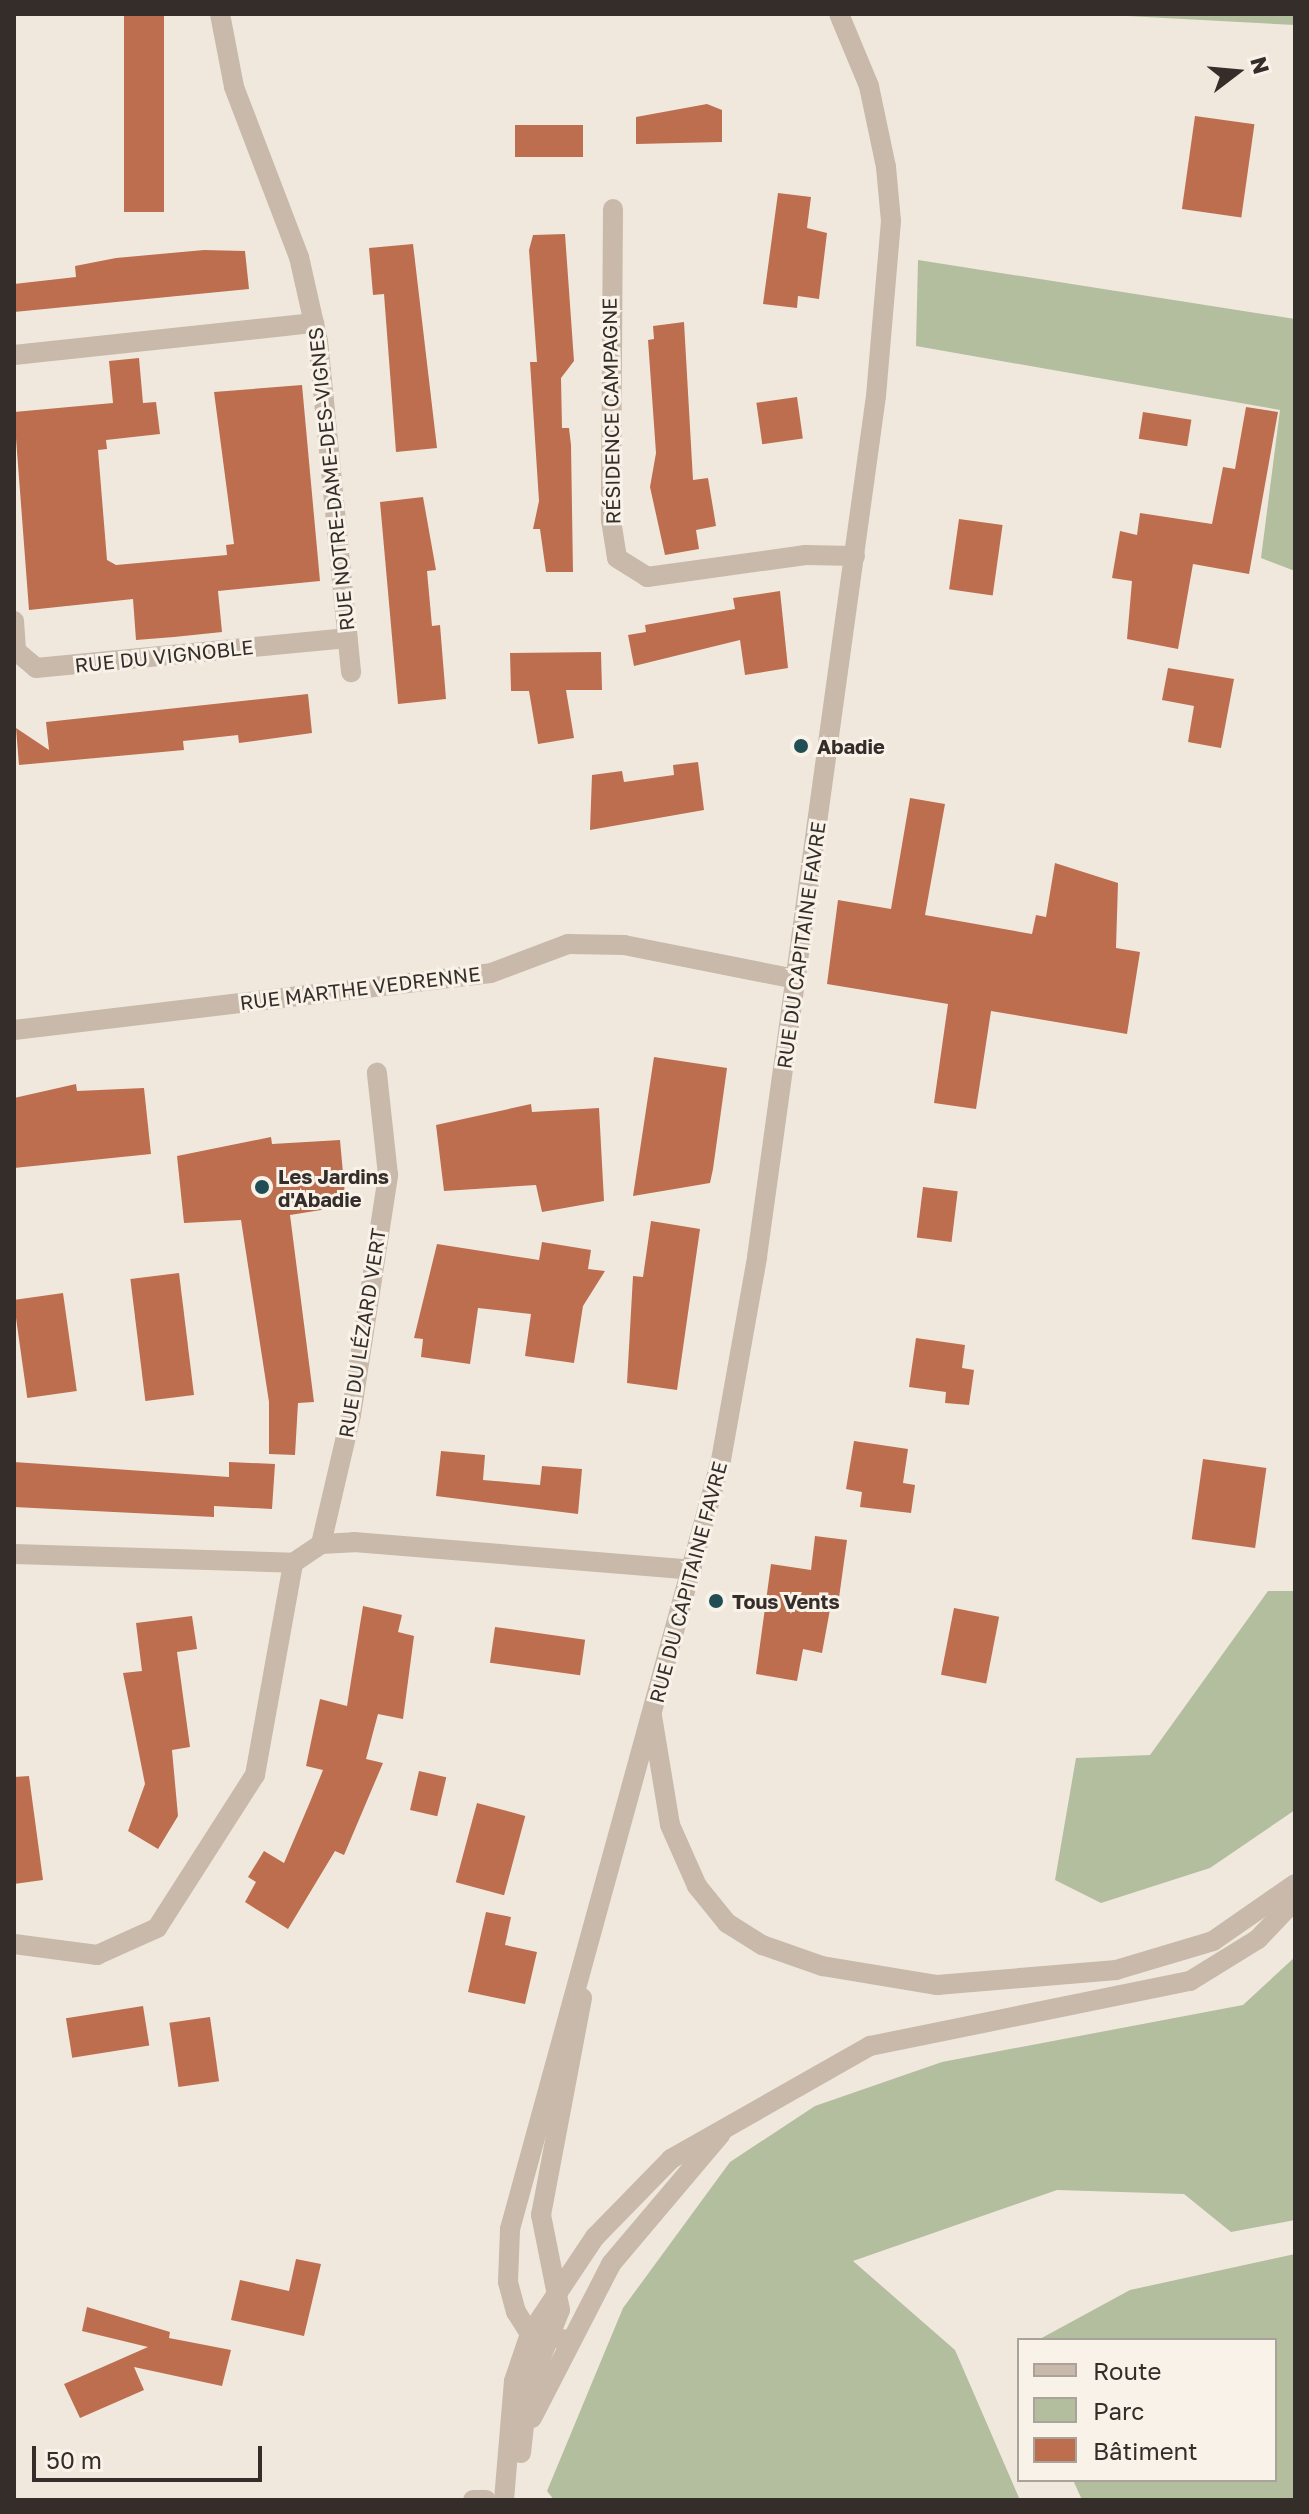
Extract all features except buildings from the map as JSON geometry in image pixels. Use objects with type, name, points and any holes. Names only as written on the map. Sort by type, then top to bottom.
[{"type":"street","name":"RUE NOTRE-DAME-DES-VIGNES","points":[[220,14],[234,87],[299,257],[314,323],[351,672]]},
{"type":"street","name":"RUE DU CAPITAINE FAVRE","points":[[548,2338],[508,2282],[510,2229],[607,1867],[692,1570],[738,1372],[855,556],[891,221],[879,123],[839,14]]},
{"type":"street","name":"RÉSIDENCE CAMPAGNE","points":[[613,209],[611,505],[617,558],[647,577],[805,555],[855,556]]},
{"type":"street","points":[[14,355],[314,323]]},
{"type":"street","name":"RUE DU VIGNOBLE","points":[[14,621],[16,651],[36,668],[348,638]]},
{"type":"street","name":"RUE MARTHE VEDRENNE","points":[[14,1030],[491,973],[568,944],[624,945],[796,979]]},
{"type":"street","name":"RUE DU LÉZARD VERT","points":[[321,1544],[351,1415],[388,1175],[377,1073]]},
{"type":"street","points":[[14,1554],[293,1563],[321,1544],[692,1570]]},
{"type":"street","points":[[14,1944],[97,1955],[157,1928],[255,1775],[293,1563]]},
{"type":"street","points":[[652,1716],[659,1784],[697,1886],[727,1923],[762,1945],[822,1966],[937,1985],[1116,1970],[1213,1941],[1295,1884]]},
{"type":"street","name":"RUE DU CAPITAINE FAVRE","points":[[556,2291],[541,2215],[607,1867]]},
{"type":"street","points":[[505,2500],[521,2453],[528,2390],[548,2338],[556,2291],[625,2203],[671,2159],[822,2067],[897,2037],[1190,1981],[1258,1939],[1295,1900]]},
{"type":"street","points":[[505,2500],[514,2381],[647,2216],[735,2119]]},
{"type":"street","points":[[473,2500],[486,2500]]},
{"type":"green space","points":[[1090,14],[1295,14],[1295,25]]},
{"type":"green space","points":[[918,260],[1295,319],[1295,571],[1261,558],[1280,410],[916,346]]},
{"type":"green space","points":[[1268,1591],[1295,1591],[1295,1810],[1210,1868],[1101,1903],[1055,1880],[1076,1758],[1150,1755]]},
{"type":"green space","points":[[1295,1957],[1295,2220],[1231,2232],[1184,2194],[1057,2190],[853,2261],[955,2350],[1020,2500],[554,2500],[547,2491],[623,2308],[730,2162],[815,2106],[942,2062],[1243,2005]]},
{"type":"green space","points":[[1295,2254],[1295,2500],[1082,2500],[1074,2482],[1277,2482],[1277,2338],[1042,2338],[1130,2290]]},
{"type":"place","name":"Abadie","points":[[801,746]]},
{"type":"place","name":"Les Jardins d'Abadie","points":[[262,1187]]},
{"type":"place","name":"Tous Vents","points":[[716,1601]]}]
